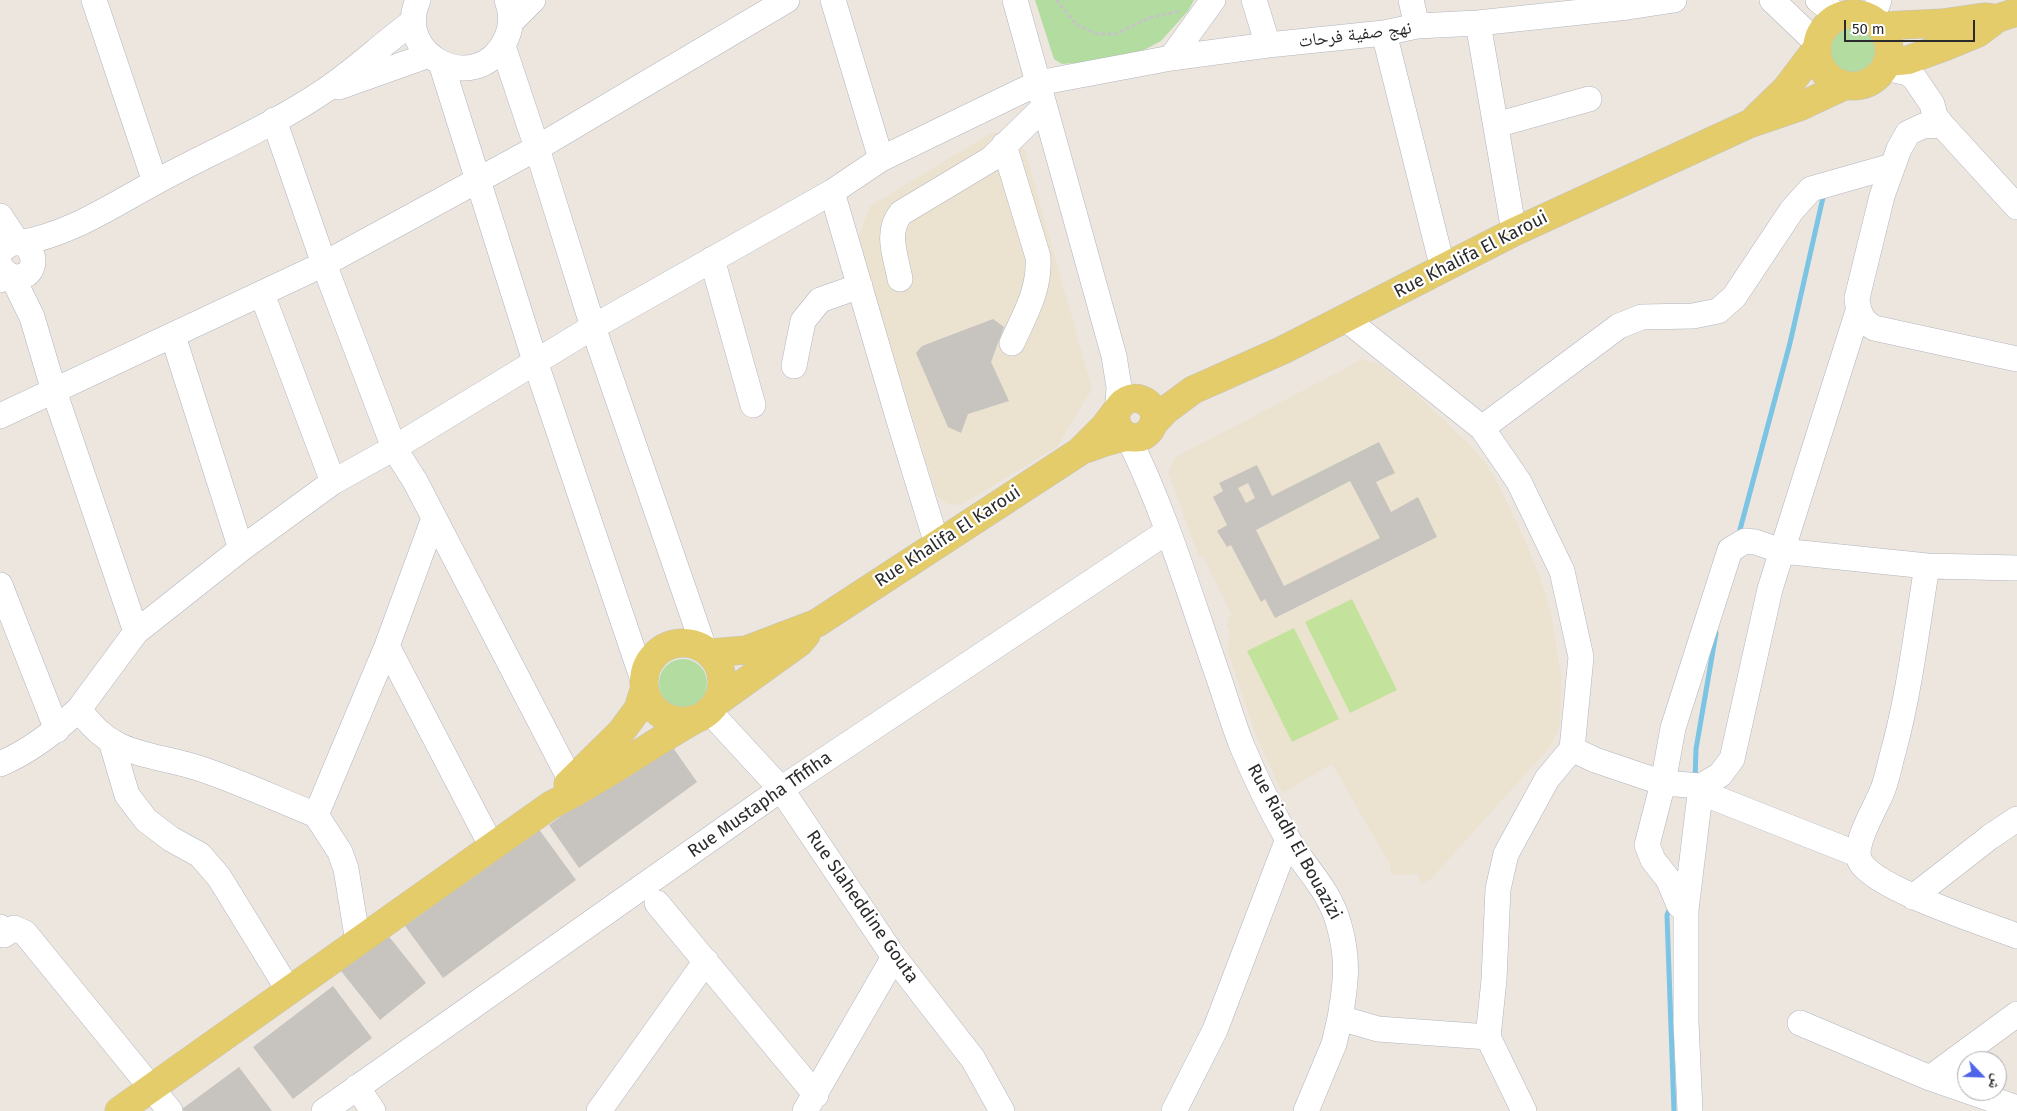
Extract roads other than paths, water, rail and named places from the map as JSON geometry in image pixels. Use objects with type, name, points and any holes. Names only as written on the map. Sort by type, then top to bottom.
[{"type":"main road","points":[[1835,8],[1861,14],[1942,23],[2008,15],[1978,33],[1883,69],[1858,85],[1846,85],[1834,80],[1825,72],[1819,61],[1818,46],[1835,8]]},
{"type":"main road","points":[[1877,15],[1887,38],[1889,51],[1883,69]]},
{"type":"main road","name":"Rue Khalifa El Karoui","points":[[1749,124],[1786,89],[1818,46]]},
{"type":"main road","name":"Rue Khalifa El Karoui","points":[[707,651],[746,650],[817,623],[1079,452],[1124,405],[1193,390],[1283,350],[1346,319],[1514,232],[1749,124],[1799,107],[1846,85]]},
{"type":"main road","name":"Rue Khalifa El Karoui","points":[[1079,452],[1145,429],[1166,410],[1193,390]]},
{"type":"main road","points":[[1149,404],[1155,416],[1145,429],[1122,434],[1116,423],[1124,405],[1149,404]]},
{"type":"main road","name":"Rue Khalifa El Karoui","points":[[552,805],[579,791],[707,711],[798,643],[817,623]]},
{"type":"main road","points":[[119,1111],[552,805],[571,781],[621,732],[638,710],[646,666],[654,655],[665,647],[678,643],[692,643],[707,651],[718,664],[722,676],[722,689],[707,711],[681,722],[668,719],[657,712],[649,702],[644,685]]},
{"type":"street","points":[[94,0],[155,182]]},
{"type":"street","points":[[10,259],[44,255],[83,222],[324,92],[360,81],[404,63],[435,59],[460,68],[480,65],[489,60],[503,46],[508,35],[509,11],[533,0]]},
{"type":"street","points":[[0,416],[324,264],[537,148],[787,0]]},
{"type":"street","points":[[833,0],[881,159]]},
{"type":"street","points":[[1015,0],[1114,356],[1124,405]]},
{"type":"street","points":[[1254,0],[1268,45]]},
{"type":"street","points":[[1411,0],[1418,26]]},
{"type":"street","name":"نهج صفية فرحات","points":[[0,764],[13,758],[57,730],[79,709],[136,632],[241,549],[333,482],[394,448],[593,327],[832,192],[881,159],[1038,83],[1171,58],[1268,45],[1384,33],[1418,26],[1478,23],[1674,0]]},
{"type":"street","points":[[1772,0],[1818,46]]},
{"type":"street","points":[[1171,58],[1207,8]]},
{"type":"street","points":[[416,10],[418,39],[435,59],[478,180],[535,361],[644,685]]},
{"type":"street","points":[[324,92],[416,10]]},
{"type":"street","points":[[1478,23],[1514,232]]},
{"type":"street","points":[[1384,33],[1444,269]]},
{"type":"street","points":[[503,46],[593,327],[707,651]]},
{"type":"street","points":[[1883,69],[1898,88],[1939,120],[2017,207]]},
{"type":"street","points":[[1496,125],[1589,99]]},
{"type":"street","points":[[900,279],[891,234],[895,220],[902,213],[991,159],[1044,107]]},
{"type":"street","points":[[274,120],[324,264],[394,448],[415,481],[571,781]]},
{"type":"street","points":[[1690,1111],[1686,1022],[1686,910],[1700,789],[1720,775],[1732,759],[1744,702],[1758,651],[1765,609],[1858,311],[1857,298],[1882,196],[1892,166],[1908,133],[1939,120]]},
{"type":"street","points":[[1004,145],[1038,257],[1039,275],[1035,292],[1012,344]]},
{"type":"street","points":[[1482,428],[1620,326],[1642,317],[1693,316],[1718,311],[1734,296],[1792,210],[1811,188],[1892,166]]},
{"type":"street","points":[[832,192],[938,544]]},
{"type":"street","points":[[0,216],[10,259],[32,317],[54,392],[136,632]]},
{"type":"street","points":[[712,259],[753,406]]},
{"type":"street","points":[[794,366],[803,321],[820,300],[860,286]]},
{"type":"street","points":[[262,294],[333,482]]},
{"type":"street","points":[[1858,311],[1866,322],[1874,328],[2017,360]]},
{"type":"street","points":[[1346,319],[1482,428],[1519,482],[1562,571],[1581,657],[1572,749],[1547,778],[1506,854],[1498,889],[1494,980],[1488,1037],[1524,1111]]},
{"type":"street","points":[[173,336],[241,549]]},
{"type":"street","name":"Rue Riadh El Bouazizi","points":[[1145,429],[1149,480],[1242,744],[1264,794],[1288,839],[1318,880],[1330,900],[1339,923],[1346,953],[1347,978],[1340,1018],[1334,1044],[1306,1111]]},
{"type":"street","points":[[316,814],[387,646],[434,518]]},
{"type":"street","name":"Rue Mustapha Tfifiha","points":[[324,1111],[781,789],[1168,531]]},
{"type":"street","points":[[1686,910],[1680,905],[1668,879],[1653,860],[1648,845],[1663,783],[1673,728],[1722,580],[1730,550],[1745,541],[1755,542],[1782,551],[1927,566],[2017,568]]},
{"type":"street","points":[[1927,566],[1906,704],[1883,789],[1867,824],[1857,854],[1869,872],[1914,897],[2017,936]]},
{"type":"street","points":[[0,585],[57,730]]},
{"type":"street","points":[[387,646],[492,847]]},
{"type":"street","points":[[79,709],[91,726],[111,741],[136,753],[195,767],[316,814],[340,852],[346,869],[358,942]]},
{"type":"street","name":"Rue Slaheddine Gouta","points":[[707,711],[781,789],[894,957],[973,1059],[1002,1111]]},
{"type":"street","points":[[111,741],[127,795],[146,820],[171,839],[200,855],[219,877],[289,991]]},
{"type":"street","points":[[1572,749],[1595,760],[1663,783],[1700,789],[1857,854]]},
{"type":"street","points":[[1914,897],[1990,836],[2017,819]]},
{"type":"street","points":[[1174,1111],[1215,1030],[1288,839]]},
{"type":"street","points":[[657,903],[706,961],[811,1103],[894,957]]},
{"type":"street","points":[[1,934],[14,928],[25,933],[170,1111]]},
{"type":"street","points":[[599,1111],[706,961]]},
{"type":"street","points":[[1930,1078],[2017,1014]]},
{"type":"street","points":[[1340,1018],[1378,1029],[1488,1037]]},
{"type":"street","points":[[1800,1023],[1930,1078],[2017,1108]]},
{"type":"street","points":[[357,1088],[373,1111]]},
{"type":"waterway","points":[[1738,537],[1790,343],[1824,193]]},
{"type":"waterway","points":[[1695,780],[1696,749],[1716,633]]},
{"type":"waterway","points":[[1671,906],[1667,915],[1674,1111]]}]
